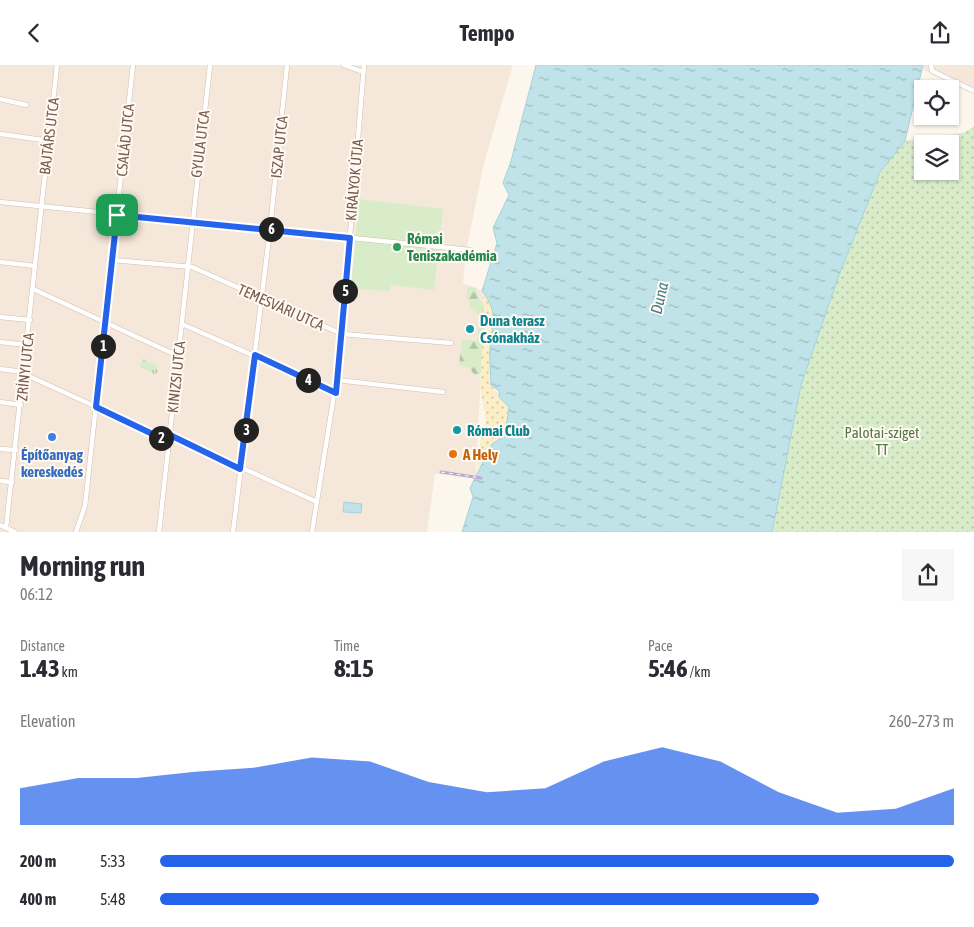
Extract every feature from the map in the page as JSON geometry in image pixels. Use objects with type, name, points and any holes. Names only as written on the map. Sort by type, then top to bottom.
[{"type":"street","name":"BAJTÁRS UTCA","points":[[41,207],[58,65]]},
{"type":"street","name":"CSALÁD UTCA","points":[[76,532],[85,506],[133,65]]},
{"type":"street","name":"GYULA UTCA","points":[[191,222],[210,65]]},
{"type":"street","name":"ISZAP UTCA","points":[[233,532],[262,299],[287,65]]},
{"type":"street","points":[[344,65],[363,72]]},
{"type":"street","name":"KIRÁLYOK ÚTJA","points":[[312,532],[338,381],[364,65]]},
{"type":"street","points":[[930,66],[932,71],[974,91]]},
{"type":"street","points":[[0,99],[26,105]]},
{"type":"street","points":[[0,135],[50,141]]},
{"type":"street","points":[[0,202],[470,249]]},
{"type":"street","name":"ZRÍNYI UTCA","points":[[10,530],[12,482],[28,345],[41,207]]},
{"type":"street","name":"KINIZSI UTCA","points":[[159,532],[188,267],[191,222]]},
{"type":"street","name":"TEMESVÁRI UTCA","points":[[113,260],[188,267],[342,334],[451,343]]},
{"type":"street","points":[[0,262],[35,266]]},
{"type":"street","points":[[33,289],[178,355]]},
{"type":"street","points":[[0,317],[30,321]]},
{"type":"street","points":[[182,324],[255,355],[336,393]]},
{"type":"street","points":[[0,342],[28,345]]},
{"type":"street","points":[[0,369],[24,373],[96,407],[317,502]]},
{"type":"street","points":[[338,381],[443,392]]},
{"type":"street","points":[[0,402],[21,405]]},
{"type":"street","points":[[0,449],[16,451]]},
{"type":"street","points":[[0,481],[12,482]]},
{"type":"street","points":[[0,525],[10,530]]},
{"type":"shaded area","points":[[0,65],[513,65],[484,163],[467,247],[463,283],[482,291],[484,309],[476,475],[435,474],[427,532],[0,532]]},
{"type":"shaded area","points":[[923,65],[974,65],[974,94],[959,87],[959,80],[945,80],[922,69]]},
{"type":"green space","name":"Palotai-sziget TT","points":[[974,127],[974,532],[772,532],[801,385],[839,275],[880,172],[905,141],[914,140],[914,180],[959,180],[959,135],[948,135],[963,133]]},
{"type":"green space","name":"Római Teniszakadémia","points":[[359,199],[443,209],[434,290],[391,285],[390,291],[351,289]]},
{"type":"green space","points":[[468,286],[476,288],[479,299],[487,308],[485,373],[475,375],[468,367],[459,365],[462,339],[477,341],[480,316],[470,308],[470,301],[466,298]]},
{"type":"green space","points":[[143,359],[157,365],[155,368],[158,370],[156,375],[140,367]]},
{"type":"sand","points":[[482,291],[490,301],[495,313],[490,351],[491,385],[509,407],[505,435],[491,445],[477,472],[481,434],[486,420],[480,388],[484,309]]},
{"type":"water","name":"Duna","points":[[536,65],[923,65],[919,80],[914,80],[914,103],[905,141],[880,172],[839,275],[801,385],[772,532],[462,532],[473,497],[470,488],[492,444],[505,435],[509,407],[499,397],[499,391],[491,385],[490,354],[493,313],[488,299],[482,291],[497,243],[493,228],[509,195],[503,183],[511,161]]},
{"type":"water","points":[[344,502],[362,504],[361,513],[343,512]]},
{"type":"railway","points":[[441,472],[481,478]]},
{"type":"place","name":"Római Teniszakadémia","points":[[397,247]]},
{"type":"place","name":"Duna terasz Csónakház","points":[[470,329]]},
{"type":"place","name":"Római Club","points":[[457,430]]},
{"type":"place","name":"Építőanyag kereskedés","points":[[52,437]]},
{"type":"place","name":"A Hely","points":[[453,454]]},
{"type":"route","points":[[117,215],[350,238],[336,393],[255,355],[240,469],[170,435],[169,440],[165,440],[96,407],[117,215]]}]
